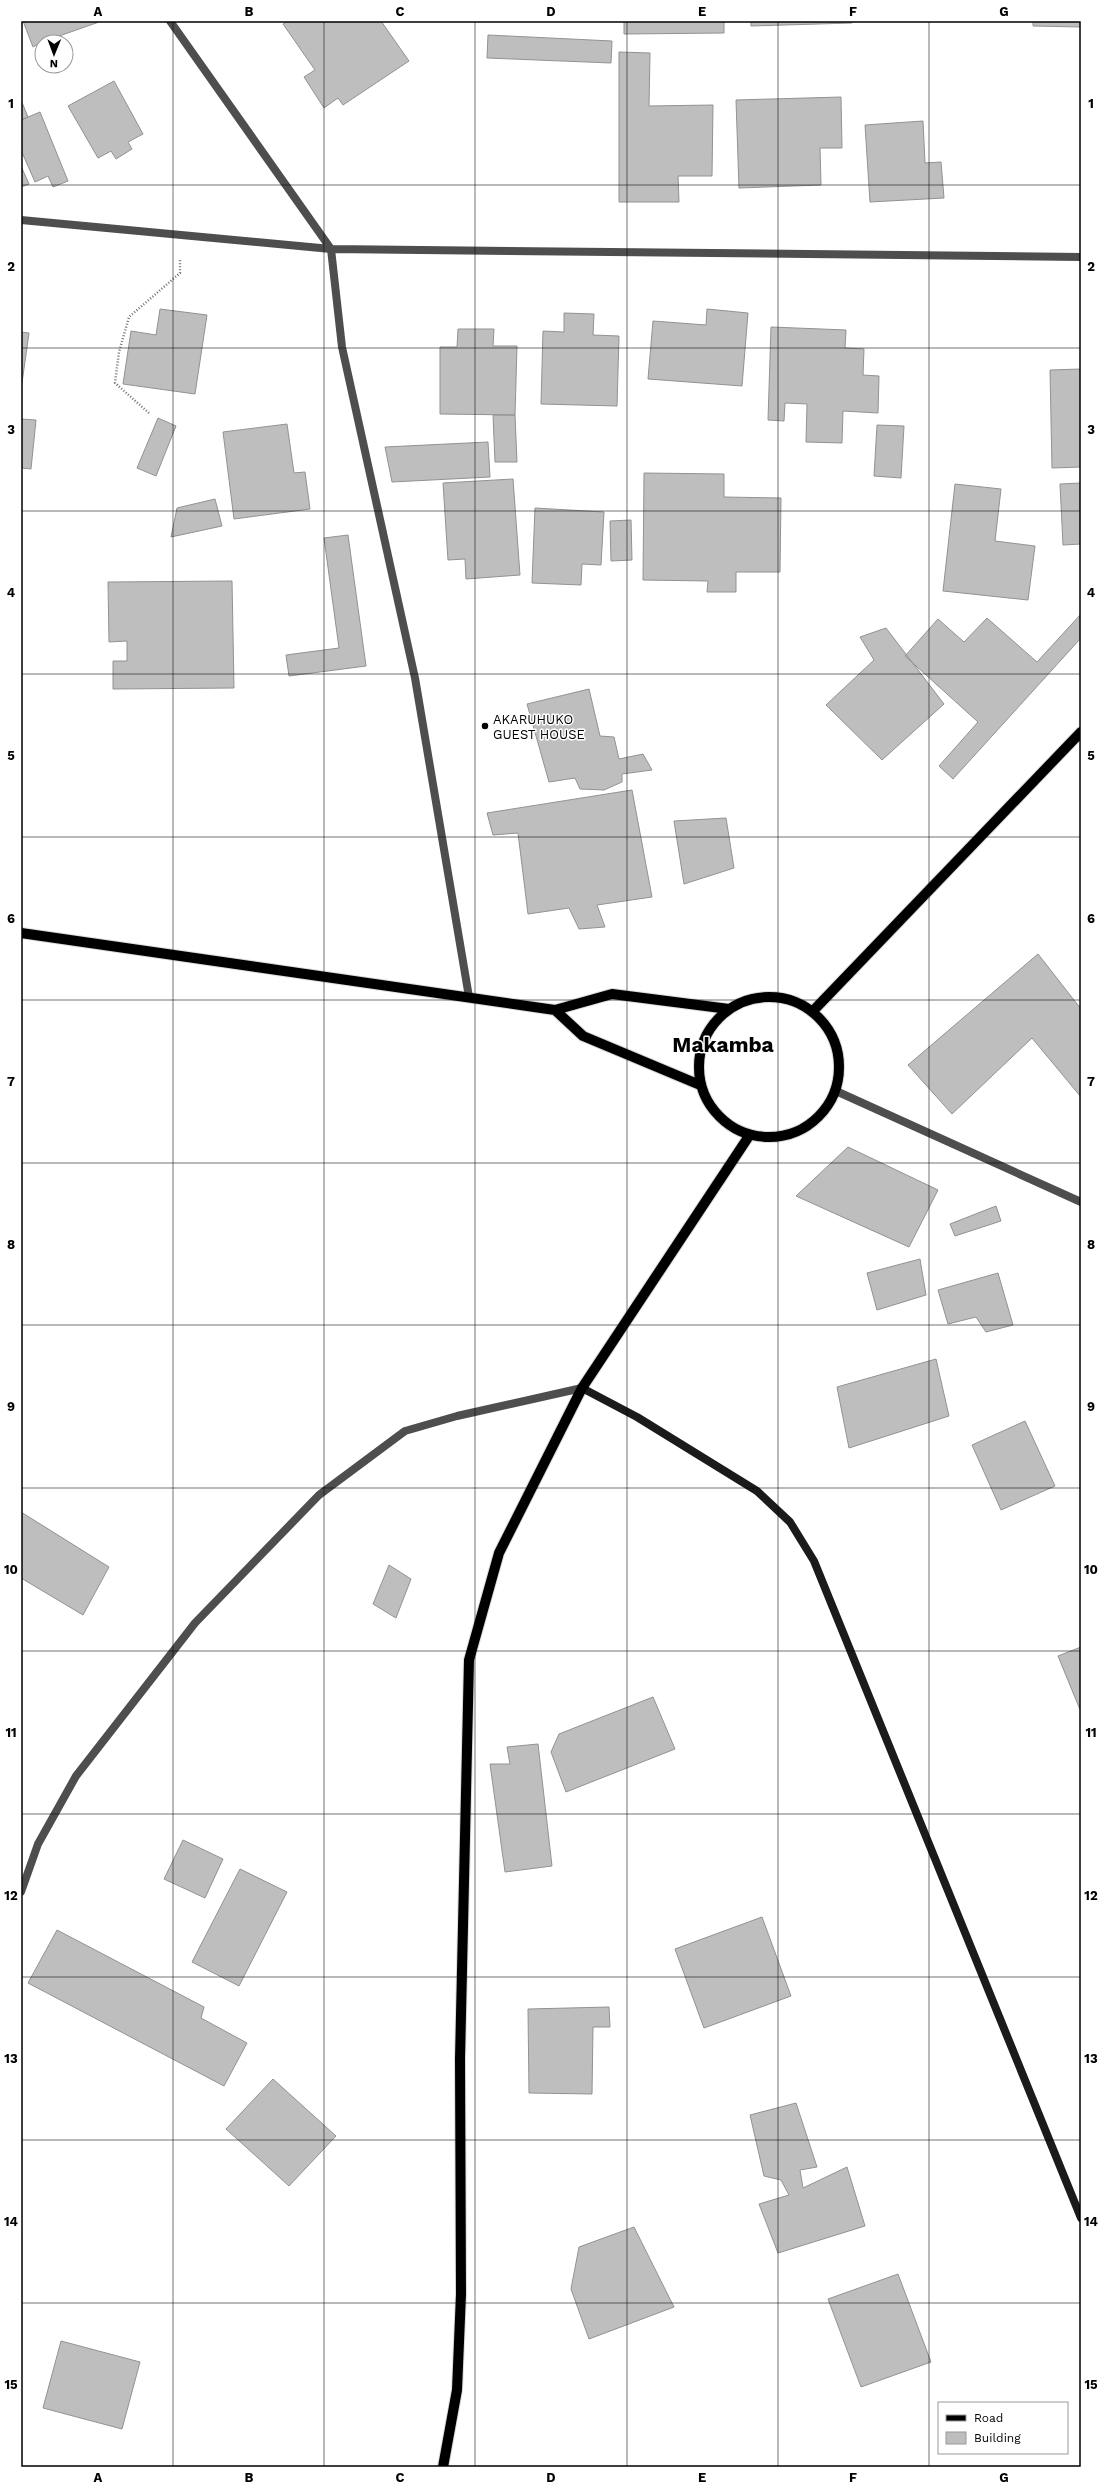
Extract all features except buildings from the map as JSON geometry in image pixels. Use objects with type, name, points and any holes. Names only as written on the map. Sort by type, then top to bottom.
[{"type":"main road","points":[[813,1012],[1081,732]]},
{"type":"main road","points":[[21,933],[555,1010],[612,994],[728,1009]]},
{"type":"main road","points":[[756,998],[786,999],[813,1012],[832,1034],[841,1062],[836,1091],[815,1122],[780,1137],[749,1136],[716,1114],[700,1085],[699,1056],[709,1030],[728,1009],[756,998]]},
{"type":"main road","points":[[555,1010],[583,1036],[700,1085]]},
{"type":"main road","points":[[443,2467],[457,2390],[461,2294],[460,2059],[469,1660],[500,1553],[582,1388],[749,1136]]},
{"type":"main road","points":[[582,1388],[637,1417],[757,1491],[790,1522],[814,1561],[1081,2218]]},
{"type":"street","points":[[170,21],[331,249],[342,347],[415,678],[469,997]]},
{"type":"street","points":[[21,220],[331,249],[1081,257]]},
{"type":"street","points":[[836,1091],[1081,1202]]},
{"type":"street","points":[[21,1892],[38,1844],[76,1776],[195,1623],[319,1495],[405,1431],[457,1416],[582,1388]]},
{"type":"path","points":[[149,413],[115,382],[119,352],[129,316],[180,273],[180,234]]},
{"type":"place","name":"AKARUHUKO GUEST HOUSE","points":[[485,726]]},
{"type":"district","name":"Makamba","points":[[723,1044]]}]
